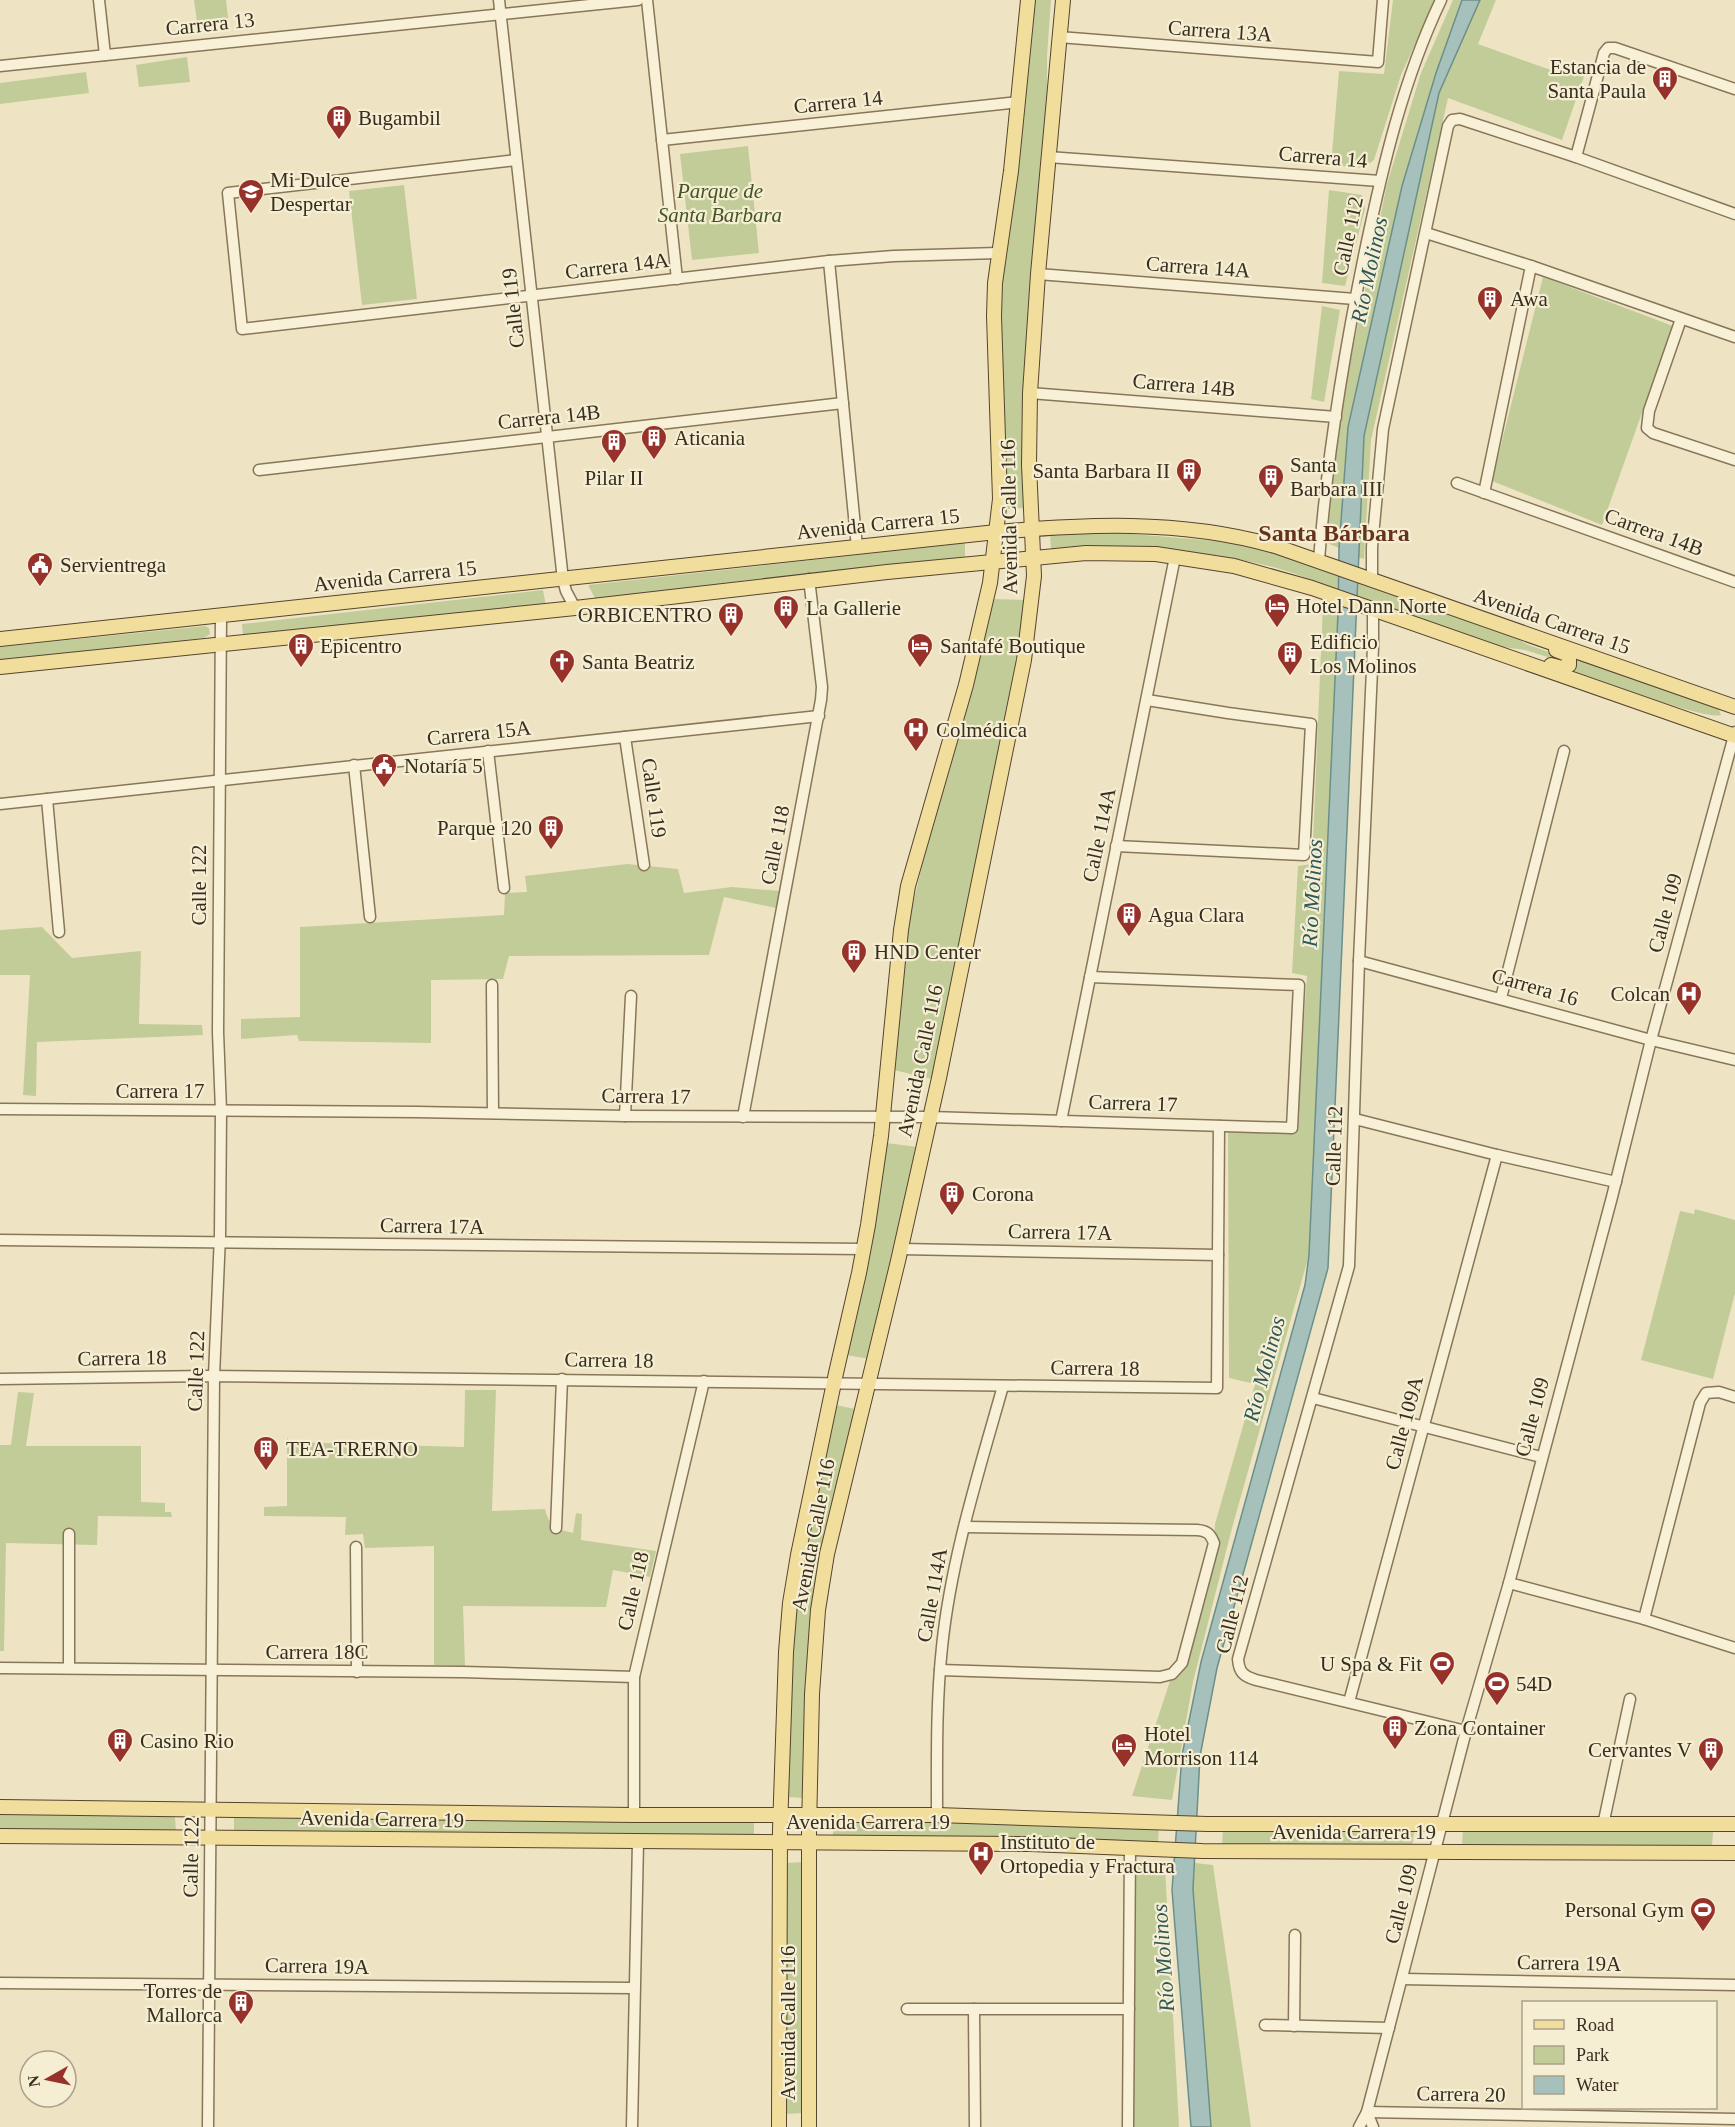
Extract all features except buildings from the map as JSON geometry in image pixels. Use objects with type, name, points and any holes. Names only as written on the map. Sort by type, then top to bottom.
[{"type":"main road","name":"Avenida Calle 116","points":[[779,2127],[780,1843],[786,1652],[790,1603],[834,1382],[864,1250],[883,1116],[901,930],[907,893],[966,685],[987,598],[993,562],[1000,499],[994,316],[998,253],[1011,171],[1028,0]]},
{"type":"main road","name":"Avenida Calle 116","points":[[809,2127],[809,1843],[812,1694],[818,1610],[827,1554],[901,1249],[930,1117],[1017,699],[1034,584],[1029,465],[1030,393],[1038,274],[1063,0]]},
{"type":"main road","name":"Avenida Carrera 15","points":[[0,639],[996,532],[1127,524],[1209,531],[1253,539],[1735,707]]},
{"type":"main road","points":[[0,667],[576,608],[809,579],[1108,553],[1175,557],[1233,566],[1324,591],[1735,735]]},
{"type":"main road","points":[[1505,656],[1522,656],[1562,668],[1570,662],[1567,654],[1533,642],[1514,629]]},
{"type":"main road","name":"Avenida Carrera 19","points":[[0,1807],[634,1815],[937,1815],[1199,1823],[1735,1824]]},
{"type":"main road","name":"Avenida Carrera 19","points":[[0,1836],[1030,1844],[1202,1851],[1735,1853]]},
{"type":"street","points":[[99,0],[105,55]]},
{"type":"street","name":"Calle 119","points":[[500,0],[563,580],[566,591],[576,608]]},
{"type":"street","name":"Carrera 13","points":[[0,66],[638,0]]},
{"type":"street","points":[[647,0],[677,279]]},
{"type":"street","name":"Carrera 13A","points":[[1059,37],[1378,62],[1383,0]]},
{"type":"street","name":"Calle 112","points":[[1322,562],[1335,417],[1355,299],[1391,134],[1412,66],[1441,0]]},
{"type":"street","points":[[1576,157],[1604,53],[1608,48],[1615,48],[1735,89]]},
{"type":"street","name":"Carrera 14","points":[[662,140],[1018,102]]},
{"type":"street","points":[[1366,577],[1372,547],[1383,429],[1448,126],[1452,120],[1460,119],[1576,157],[1735,214]]},
{"type":"street","name":"Carrera 14","points":[[1048,157],[1380,181]]},
{"type":"street","name":"Carrera 14A","points":[[516,159],[228,193],[242,329],[829,261],[894,256],[998,253]]},
{"type":"street","points":[[1426,233],[1531,266],[1735,337]]},
{"type":"street","points":[[829,261],[857,547]]},
{"type":"street","points":[[1484,493],[1531,266]]},
{"type":"street","name":"Carrera 14A","points":[[1038,274],[1355,299]]},
{"type":"street","points":[[1681,319],[1649,411],[1647,428],[1661,436],[1735,460]]},
{"type":"street","name":"Carrera 14B","points":[[1030,393],[1335,417]]},
{"type":"street","name":"Carrera 14B","points":[[259,470],[843,403]]},
{"type":"street","name":"Carrera 14B","points":[[1458,483],[1735,582]]},
{"type":"street","name":"Calle 114A","points":[[1061,1121],[1175,557]]},
{"type":"street","name":"Calle 118","points":[[743,1117],[819,716],[822,687],[809,579]]},
{"type":"street","name":"Calle 112","points":[[1349,1702],[1245,1677],[1239,1669],[1238,1659],[1349,1266],[1359,960],[1373,659],[1373,609]]},
{"type":"street","name":"Calle 122","points":[[208,2127],[214,1376],[220,1242],[221,1111],[218,1032],[221,616]]},
{"type":"street","points":[[1116,846],[1304,855],[1311,724],[1147,700]]},
{"type":"street","name":"Carrera 15A","points":[[0,804],[819,716]]},
{"type":"street","name":"Calle 109","points":[[1359,2127],[1367,2112],[1466,1731],[1509,1583],[1616,1182],[1651,1040],[1735,735]]},
{"type":"street","name":"Calle 119","points":[[625,737],[644,866]]},
{"type":"street","points":[[488,751],[504,888]]},
{"type":"street","points":[[1501,998],[1564,751]]},
{"type":"street","points":[[354,765],[370,917]]},
{"type":"street","points":[[47,799],[60,932]]},
{"type":"street","name":"Carrera 16","points":[[1359,960],[1651,1040],[1735,1060]]},
{"type":"street","name":"Calle 112","points":[[1090,977],[1299,985],[1292,1128]]},
{"type":"street","points":[[492,985],[493,1113]]},
{"type":"street","points":[[625,1116],[631,996]]},
{"type":"street","name":"Carrera 17","points":[[0,1109],[743,1117],[883,1116],[1292,1128]]},
{"type":"street","points":[[1355,1119],[1616,1182]]},
{"type":"street","points":[[1218,1255],[1219,1126]]},
{"type":"street","name":"Calle 109A","points":[[1349,1702],[1497,1155]]},
{"type":"street","name":"Carrera 17A","points":[[0,1240],[864,1250]]},
{"type":"street","name":"Carrera 17A","points":[[901,1249],[1218,1255]]},
{"type":"street","name":"Carrera 18","points":[[0,1379],[214,1376],[1217,1388],[1218,1255]]},
{"type":"street","points":[[556,1528],[562,1379]]},
{"type":"street","name":"Calle 118","points":[[634,1815],[633,1677],[704,1381]]},
{"type":"street","name":"Calle 114A","points":[[937,1815],[940,1670],[947,1611],[965,1527],[1003,1386]]},
{"type":"street","points":[[1644,1619],[1700,1403],[1706,1393],[1719,1392],[1735,1396]]},
{"type":"street","points":[[1313,1398],[1541,1457]]},
{"type":"street","name":"Calle 112","points":[[940,1670],[1160,1677],[1172,1674],[1182,1663],[1214,1543],[1211,1535],[1205,1530],[965,1527]]},
{"type":"street","points":[[69,1534],[69,1668]]},
{"type":"street","points":[[356,1547],[357,1672]]},
{"type":"street","points":[[1509,1583],[1644,1619],[1735,1648]]},
{"type":"street","name":"Carrera 18C","points":[[0,1668],[633,1677]]},
{"type":"street","points":[[1603,1825],[1630,1699]]},
{"type":"street","points":[[1349,1702],[1466,1731]]},
{"type":"street","points":[[632,2127],[633,1988],[638,1842]]},
{"type":"street","points":[[1128,2127],[1130,1847]]},
{"type":"street","points":[[1294,2026],[1295,1935]]},
{"type":"street","name":"Carrera 19A","points":[[1402,1979],[1735,1985]]},
{"type":"street","name":"Carrera 19A","points":[[0,1983],[633,1988]]},
{"type":"street","points":[[907,2009],[1129,2009]]},
{"type":"street","points":[[974,2009],[975,2127]]},
{"type":"street","points":[[1265,2025],[1389,2028]]},
{"type":"street","points":[[1367,2112],[1373,2127]]},
{"type":"street","name":"Carrera 20","points":[[1367,2112],[1735,2119]]},
{"type":"green space","points":[[194,0],[226,0],[229,26],[198,29]]},
{"type":"green space","points":[[1035,0],[1051,0],[1047,98],[1024,377],[1025,508],[1006,509],[1001,288],[1023,121]]},
{"type":"green space","points":[[1393,0],[1435,0],[1401,75],[1374,160],[1363,168],[1331,165],[1339,71],[1384,74]]},
{"type":"green space","points":[[1453,0],[1462,0],[1436,73],[1402,186],[1348,427],[1339,548],[1327,543],[1337,426],[1387,184],[1421,73]]},
{"type":"green space","points":[[1480,0],[1496,0],[1478,44],[1562,74],[1573,62],[1588,65],[1562,140],[1448,98],[1371,440],[1364,559],[1358,557],[1364,436],[1439,93]]},
{"type":"green space","points":[[187,57],[190,82],[139,87],[136,65]]},
{"type":"green space","points":[[86,72],[89,93],[0,104],[0,83]]},
{"type":"green space","name":"Parque de Santa Barbara","points":[[748,146],[759,253],[692,260],[680,154]]},
{"type":"green space","points":[[404,185],[417,299],[362,305],[349,191]]},
{"type":"green space","points":[[1329,190],[1362,195],[1365,209],[1345,286],[1322,283]]},
{"type":"green space","points":[[1543,277],[1673,326],[1602,525],[1492,481]]},
{"type":"green space","points":[[1322,306],[1340,310],[1324,402],[1311,399]]},
{"type":"green space","points":[[1108,532],[1241,543],[1338,573],[1338,589],[1273,567],[1190,552],[1107,547],[1051,549],[1050,534]]},
{"type":"green space","points":[[965,543],[965,558],[749,580],[596,600],[588,585]]},
{"type":"green space","points":[[1357,582],[1516,637],[1526,644],[1557,655],[1557,660],[1525,650],[1503,647],[1357,596]]},
{"type":"green space","points":[[543,590],[546,606],[243,635],[242,624]]},
{"type":"green space","points":[[993,599],[1026,600],[1018,663],[932,1079],[894,1070],[908,925],[928,840],[979,661]]},
{"type":"green space","points":[[1323,604],[1338,613],[1309,1255],[1232,1528],[1193,1682],[1172,1800],[1132,1796],[1171,1678],[1184,1669],[1214,1545],[1215,1524],[1255,1384],[1229,1378],[1228,1130],[1296,1127],[1307,976],[1292,973],[1298,866],[1312,864]]},
{"type":"green space","points":[[205,626],[209,628],[210,634],[204,638],[0,660],[0,647]]},
{"type":"green space","points":[[1576,656],[1718,707],[1721,715],[1694,712],[1673,706],[1571,671],[1577,665]]},
{"type":"green space","points":[[627,864],[678,869],[684,893],[732,887],[780,891],[776,908],[724,897],[709,955],[509,956],[503,979],[431,980],[431,1043],[299,1041],[297,1035],[241,1039],[241,1019],[300,1017],[300,927],[504,915],[505,893],[527,892],[525,876]]},
{"type":"green space","points":[[42,927],[72,958],[141,951],[139,1024],[202,1025],[203,1035],[37,1042],[36,1096],[23,1095],[30,975],[0,975],[0,930]]},
{"type":"green space","points":[[886,1143],[918,1147],[870,1359],[846,1355]]},
{"type":"green space","points":[[1695,1209],[1735,1220],[1735,1293],[1713,1379],[1641,1360],[1680,1211],[1694,1214]]},
{"type":"green space","points":[[465,1390],[496,1390],[492,1511],[545,1509],[554,1526],[573,1533],[576,1513],[582,1514],[581,1540],[656,1551],[650,1577],[613,1570],[606,1607],[463,1606],[465,1666],[434,1665],[434,1546],[365,1548],[363,1534],[345,1535],[346,1517],[264,1516],[264,1507],[287,1506],[287,1437],[289,1442],[464,1447]]},
{"type":"green space","points":[[18,1392],[34,1393],[26,1446],[141,1446],[141,1502],[165,1503],[165,1512],[171,1512],[172,1517],[98,1516],[97,1545],[6,1543],[4,1651],[0,1651],[0,1445],[11,1445]]},
{"type":"green space","points":[[836,1405],[855,1409],[837,1484],[804,1798],[788,1797],[795,1604],[804,1550]]},
{"type":"green space","points":[[0,1814],[175,1817],[176,1832],[0,1830]]},
{"type":"green space","points":[[234,1817],[754,1822],[754,1835],[234,1832]]},
{"type":"green space","points":[[833,1819],[987,1820],[1159,1828],[1158,1843],[1065,1838],[833,1838]]},
{"type":"green space","points":[[1223,1829],[1414,1832],[1412,1848],[1222,1846]]},
{"type":"green space","points":[[1463,1830],[1713,1832],[1712,1847],[1462,1846]]},
{"type":"green space","points":[[803,1862],[804,2113],[785,2114],[786,1863]]},
{"type":"green space","points":[[1134,1863],[1165,1867],[1179,2127],[1131,2127]]},
{"type":"green space","points":[[1195,1863],[1213,1865],[1251,2127],[1211,2127],[1193,1889]]},
{"type":"water","points":[[1462,0],[1480,0],[1439,93],[1364,436],[1328,1268],[1217,1668],[1200,1756],[1193,1889],[1211,2127],[1191,2127],[1172,1890],[1182,1755],[1201,1662],[1305,1285],[1309,1255],[1339,548],[1348,427],[1402,186],[1436,73]]},
{"type":"place","name":"Estancia de Santa Paula","points":[[1665,102]]},
{"type":"place","name":"Bugambil","points":[[339,141]]},
{"type":"place","name":"Mi Dulce Despertar","points":[[251,215]]},
{"type":"place","name":"Awa","points":[[1490,322]]},
{"type":"place","name":"Aticania","points":[[654,461]]},
{"type":"place","name":"Pilar II","points":[[614,465]]},
{"type":"place","name":"Santa Barbara II","points":[[1189,494]]},
{"type":"place","name":"Santa Barbara III","points":[[1271,500]]},
{"type":"place","name":"Servientrega","points":[[40,588]]},
{"type":"place","name":"Hotel Dann Norte","points":[[1277,629]]},
{"type":"place","name":"La Gallerie","points":[[786,631]]},
{"type":"place","name":"ORBICENTRO","points":[[731,638]]},
{"type":"place","name":"Epicentro","points":[[301,669]]},
{"type":"place","name":"Santafé Boutique","points":[[920,669]]},
{"type":"place","name":"Edificio Los Molinos","points":[[1290,677]]},
{"type":"place","name":"Santa Beatriz","points":[[562,685]]},
{"type":"place","name":"Colmédica","points":[[916,753]]},
{"type":"place","name":"Notaría 5","points":[[384,789]]},
{"type":"place","name":"Parque 120","points":[[551,851]]},
{"type":"place","name":"Agua Clara","points":[[1129,938]]},
{"type":"place","name":"HND Center","points":[[854,975]]},
{"type":"place","name":"Colcan","points":[[1689,1017]]},
{"type":"place","name":"Corona","points":[[952,1217]]},
{"type":"place","name":"TEA-TRERNO","points":[[266,1472]]},
{"type":"place","name":"U Spa & Fit","points":[[1442,1687]]},
{"type":"place","name":"54D","points":[[1497,1707]]},
{"type":"place","name":"Zona Container","points":[[1395,1751]]},
{"type":"place","name":"Casino Rio","points":[[120,1764]]},
{"type":"place","name":"Hotel Morrison 114","points":[[1124,1769]]},
{"type":"place","name":"Cervantes V","points":[[1711,1773]]},
{"type":"place","name":"Instituto de Ortopedia y Fractura","points":[[981,1877]]},
{"type":"place","name":"Personal Gym","points":[[1703,1933]]},
{"type":"place","name":"Torres de Mallorca","points":[[241,2026]]},
{"type":"district","name":"Santa Bárbara","points":[[1334,533]]},
{"type":"water label","name":"Río Molinos","points":[[1369,270]]},
{"type":"water label","name":"Río Molinos","points":[[1312,893]]},
{"type":"water label","name":"Río Molinos","points":[[1264,1369]]},
{"type":"water label","name":"Río Molinos","points":[[1163,1958]]}]
